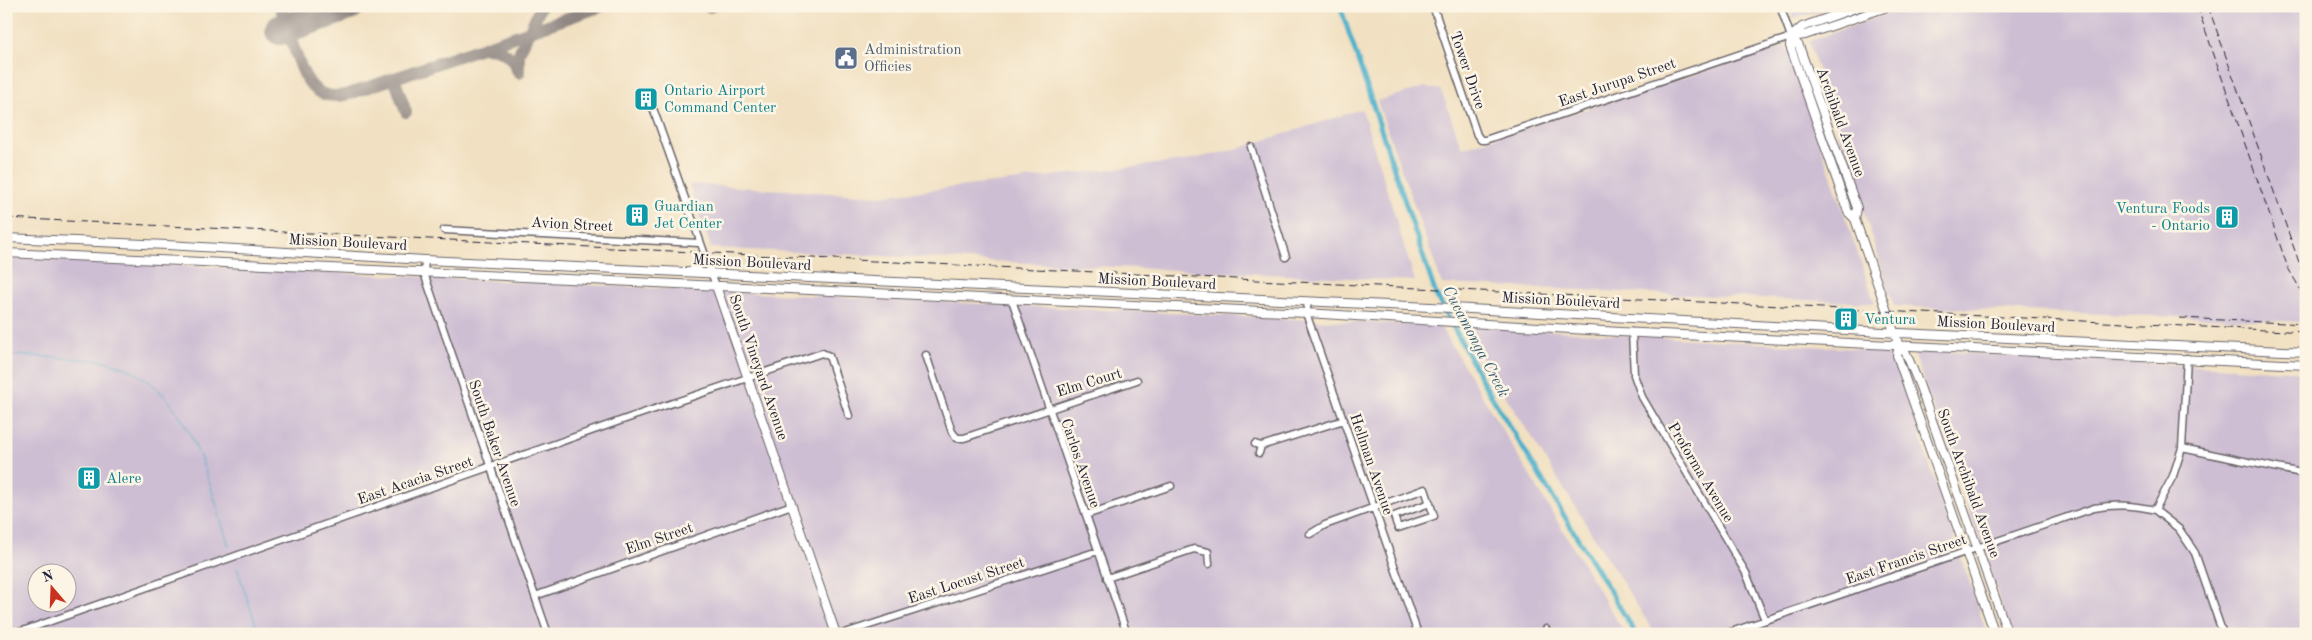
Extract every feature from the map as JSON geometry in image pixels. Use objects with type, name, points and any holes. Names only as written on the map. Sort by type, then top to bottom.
[{"type":"main road","points":[[1791,37],[1802,27],[1861,6]]},
{"type":"main road","points":[[1791,37],[1805,36],[1890,6]]},
{"type":"main road","name":"Archibald Avenue","points":[[1791,37],[1790,46],[1848,212],[1855,218]]},
{"type":"main road","name":"Archibald Avenue","points":[[1791,37],[1800,46],[1857,208],[1855,218],[1894,332]]},
{"type":"main road","points":[[1807,93],[1811,95],[1822,110]]},
{"type":"main road","name":"Mission Boulevard","points":[[6,238],[1308,303],[1452,308],[1858,331],[2306,352]]},
{"type":"main road","name":"Mission Boulevard","points":[[6,253],[1306,313],[1899,346],[2306,364]]},
{"type":"main road","points":[[689,272],[696,269],[704,256]]},
{"type":"main road","name":"South Vineyard Avenue","points":[[716,286],[836,634]]},
{"type":"main road","points":[[1858,331],[1881,327],[1888,314]]},
{"type":"main road","name":"South Archibald Avenue","points":[[1894,332],[1899,346],[1906,352],[1910,362],[2008,634]]},
{"type":"main road","name":"South Archibald Avenue","points":[[1899,346],[1897,356],[1995,634]]},
{"type":"main road","points":[[1910,362],[1912,350],[1925,347]]},
{"type":"street","name":"Tower Drive","points":[[1433,6],[1477,135],[1481,140]]},
{"type":"street","name":"Archibald Avenue","points":[[1780,6],[1791,37]]},
{"type":"street","name":"East Jurupa Street","points":[[1481,140],[1489,139],[1791,37]]},
{"type":"street","name":"South Vineyard Avenue","points":[[654,111],[699,244],[716,286]]},
{"type":"street","points":[[1251,147],[1286,258]]},
{"type":"street","name":"Avion Street","points":[[444,230],[699,244]]},
{"type":"street","name":"South Baker Avenue","points":[[425,260],[424,273],[548,634]]},
{"type":"street","name":"Carlos Avenue","points":[[1012,300],[1126,634]]},
{"type":"street","points":[[1306,313],[1308,303]]},
{"type":"street","name":"Hellman Avenue","points":[[1306,313],[1418,634]]},
{"type":"street","name":"Proforma Avenue","points":[[1632,332],[1634,375],[1642,397],[1746,573],[1766,620]]},
{"type":"street","name":"East Acacia Street","points":[[14,634],[748,377],[822,353],[829,356],[849,416]]},
{"type":"street","points":[[926,356],[952,432],[957,438],[964,438],[1049,408]]},
{"type":"street","points":[[2187,358],[2182,448],[2173,476],[2155,510],[2179,529],[2195,553],[2223,634]]},
{"type":"street","name":"Elm Court","points":[[1049,408],[1137,380]]},
{"type":"street","points":[[1258,448],[1344,420]]},
{"type":"street","points":[[2182,448],[2306,474]]},
{"type":"street","points":[[1086,515],[1171,486]]},
{"type":"street","points":[[1310,534],[1325,525],[1375,509],[1425,489],[1430,503],[1434,516],[1398,528],[1394,516],[1430,503]]},
{"type":"street","name":"East Francis Street","points":[[1725,634],[2094,508],[2113,504],[2130,504],[2155,510]]},
{"type":"street","name":"Elm Street","points":[[535,596],[792,505]]},
{"type":"street","points":[[1108,578],[1194,548],[1208,552],[1209,564]]},
{"type":"street","name":"East Locust Street","points":[[842,634],[1098,551]]},
{"type":"shaded area","points":[[1789,6],[1835,6],[1793,19]]},
{"type":"shaded area","points":[[1910,6],[2306,6],[2306,322],[1894,306],[1809,41]]},
{"type":"shaded area","points":[[1786,46],[1875,303],[1442,284],[1377,101],[1425,87],[1441,90],[1462,148]]},
{"type":"shaded area","points":[[1362,109],[1415,281],[711,248],[689,184],[879,196],[1183,161],[1234,150]]},
{"type":"shaded area","points":[[6,257],[1440,326],[1625,634],[6,634]]},
{"type":"shaded area","points":[[1461,325],[1891,351],[1987,634],[1655,634]]},
{"type":"shaded area","points":[[1913,350],[2306,372],[2306,634],[2012,634]]},
{"type":"waterway","name":"Cucamonga Creek","points":[[1340,6],[1436,295],[1484,384],[1636,634]]},
{"type":"waterway","points":[[6,355],[105,361],[136,373],[158,390],[176,411],[191,436],[212,491],[229,546]]},
{"type":"waterway","points":[[237,568],[259,634]]},
{"type":"taxiway","points":[[280,6],[306,77],[318,91],[326,95],[336,96],[349,94],[602,6]]},
{"type":"taxiway","points":[[519,73],[519,53],[541,6]]},
{"type":"taxiway","points":[[485,48],[496,49],[505,53],[512,60],[517,70]]},
{"type":"taxiway","points":[[394,78],[406,112]]},
{"type":"runway","points":[[280,30],[349,6]]},
{"type":"railway","points":[[2197,6],[2288,268],[2306,299]]},
{"type":"railway","points":[[2208,6],[2306,282]]},
{"type":"railway","points":[[6,218],[2306,332]]},
{"type":"railway","points":[[2180,318],[2306,324]]},
{"type":"place","name":"Administration Officies","points":[[846,58]]},
{"type":"place","name":"Ontario Airport Command Center","points":[[646,99]]},
{"type":"place","name":"Guardian Jet Center","points":[[637,215]]},
{"type":"place","name":"Ventura Foods - Ontario","points":[[2227,217]]},
{"type":"place","name":"Ventura","points":[[1846,319]]},
{"type":"place","name":"Alere","points":[[89,478]]}]
